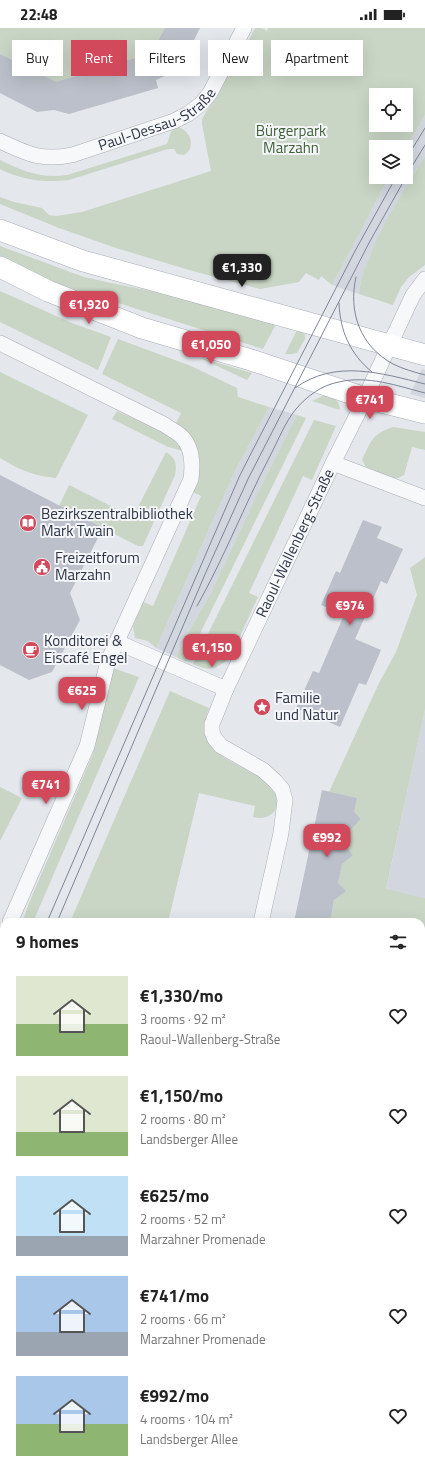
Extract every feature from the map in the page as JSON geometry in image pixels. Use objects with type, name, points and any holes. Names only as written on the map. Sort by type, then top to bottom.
[{"type":"main road","points":[[0,230],[83,261],[425,355]]},
{"type":"main road","points":[[0,267],[48,291],[142,328],[251,360],[365,398],[425,413]]},
{"type":"street","name":"Paul-Dessau-Straße","points":[[0,141],[34,156],[56,158],[72,155],[174,121],[188,114],[201,104],[210,93],[244,28]]},
{"type":"street","name":"Raoul-Wallenberg-Straße","points":[[262,918],[281,833],[285,800],[282,789],[276,781],[263,770],[220,746],[212,732],[212,724],[226,689],[413,295],[425,279]]},
{"type":"street","points":[[0,343],[165,425],[181,436],[187,443],[191,454],[192,467],[191,479],[108,661],[102,681],[92,731],[87,746],[12,918]]},
{"type":"street","name":"Raoul-Wallenberg-Straße","points":[[333,463],[425,498]]},
{"type":"street","points":[[117,642],[226,689]]},
{"type":"shaded area","points":[[425,115],[425,156],[413,176],[413,140],[411,140]]},
{"type":"shaded area","points":[[385,184],[408,184],[397,202],[360,284],[359,294],[332,285]]},
{"type":"shaded area","points":[[422,369],[425,370],[425,398],[410,394]]},
{"type":"shaded area","points":[[269,407],[297,415],[263,482],[211,593],[176,657],[156,648],[235,471]]},
{"type":"shaded area","points":[[425,709],[425,898],[386,890]]},
{"type":"green space","points":[[0,28],[165,28],[160,40],[135,40],[135,60],[127,62],[127,40],[71,40],[71,76],[84,76],[55,85],[51,80],[43,76],[63,76],[63,40],[12,40],[12,60],[0,54]]},
{"type":"green space","name":"Bürgerpark Marzahn","points":[[255,28],[262,28],[267,31],[268,28],[425,28],[425,115],[411,140],[369,140],[369,184],[385,184],[332,285],[321,276],[319,280],[306,273],[299,282],[260,289],[116,248],[59,228],[0,204],[0,197],[14,202],[42,208],[49,215],[57,216],[82,212],[211,171],[202,119],[218,95],[228,76],[263,76],[263,40],[249,40]]},
{"type":"green space","points":[[177,127],[182,128],[190,139],[190,148],[184,155],[177,154],[174,149],[168,149],[69,180],[60,181],[34,180],[17,176],[0,169],[0,160],[16,168],[32,173],[49,176],[67,175],[167,144],[171,132]]},
{"type":"green space","points":[[425,156],[425,265],[409,277],[401,287],[393,305],[359,294],[360,285],[364,271],[381,232],[408,184],[413,184],[413,176]]},
{"type":"green space","points":[[0,246],[84,277],[167,294],[276,324],[263,349],[52,282],[0,258]]},
{"type":"green space","points":[[0,291],[72,323],[111,337],[98,370],[0,322]]},
{"type":"green space","points":[[297,330],[303,332],[305,339],[297,353],[285,354]]},
{"type":"green space","points":[[118,339],[191,366],[237,388],[238,397],[269,407],[235,471],[156,648],[148,641],[135,638],[133,626],[143,602],[153,606],[201,496],[193,492],[199,472],[199,454],[191,437],[176,423],[181,413],[102,374]]},
{"type":"green space","points":[[198,357],[252,373],[247,380]]},
{"type":"green space","points":[[0,372],[88,415],[56,478],[27,472],[0,458]]},
{"type":"green space","points":[[325,395],[336,399],[340,410],[312,401]]},
{"type":"green space","points":[[117,411],[162,432],[183,451],[168,447],[112,419]]},
{"type":"green space","points":[[297,415],[306,418],[186,662],[176,657],[211,593],[263,482]]},
{"type":"green space","points":[[314,420],[336,426],[312,480],[303,476],[249,593],[258,597],[231,656],[222,664],[213,668],[204,668],[193,664]]},
{"type":"green space","points":[[393,427],[425,432],[425,450],[412,447],[404,475],[392,479],[366,467],[362,460],[373,439],[381,432]]},
{"type":"green space","points":[[166,452],[174,459],[176,468],[175,475],[143,546],[138,546],[59,506],[69,485],[133,517]]},
{"type":"green space","points":[[425,557],[425,709],[386,889],[425,898],[425,918],[330,918],[344,854],[349,858],[353,855],[346,849],[352,819],[357,823],[361,819],[353,813],[357,798],[329,792],[379,683],[396,652],[417,595],[410,568]]},
{"type":"green space","points":[[113,668],[139,677],[35,918],[24,918],[29,903],[93,754]]},
{"type":"green space","points":[[170,691],[209,708],[206,726],[208,738],[212,746],[218,753],[259,777],[268,784],[274,792],[277,802],[273,813],[266,817],[253,817],[255,806],[199,793],[169,918],[72,918]]},
{"type":"green space","points":[[0,787],[22,798],[0,841]]},
{"type":"building","points":[[165,28],[200,28],[194,40],[159,40]]},
{"type":"building","points":[[0,54],[12,60],[12,76],[44,76],[56,82],[76,76],[127,76],[127,61],[135,58],[135,76],[165,76],[156,80],[158,88],[69,114],[54,110],[37,112],[0,93]]},
{"type":"building","name":"Freizeitforum Marzahn","points":[[0,475],[103,528],[70,593],[80,620],[52,672],[29,680],[0,665]]},
{"type":"building","points":[[363,520],[382,527],[377,538],[403,549],[387,584],[381,581],[355,639],[381,650],[366,685],[359,683],[340,727],[296,708],[313,671],[319,673],[344,615],[321,605],[336,571],[340,573]]},
{"type":"building","points":[[322,790],[357,798],[354,812],[361,819],[350,830],[346,847],[353,855],[342,864],[338,883],[346,891],[334,900],[331,918],[295,918]]},
{"type":"tram line","points":[[413,148],[425,128]]},
{"type":"tram line","points":[[413,165],[425,145]]},
{"type":"tram line","points":[[49,918],[240,475],[355,251],[392,184]]},
{"type":"tram line","points":[[59,918],[206,572],[248,479],[370,241],[402,184]]},
{"type":"tram line","points":[[356,277],[354,290],[355,315],[359,327],[372,348],[393,364],[425,375]]},
{"type":"tram line","points":[[339,303],[341,323],[352,350],[364,365],[372,372]]},
{"type":"tram line","points":[[295,388],[310,379],[342,371],[375,373],[425,384]]},
{"type":"tram line","points":[[197,606],[285,426],[292,414],[305,400],[315,392],[333,383],[350,380],[382,382],[425,393]]},
{"type":"place","name":"Bezirkszentralbibliothek Mark Twain","points":[[28,523]]},
{"type":"place","name":"Freizeitforum Marzahn","points":[[42,567]]},
{"type":"place","name":"Konditorei & Eiscafé Engel","points":[[31,650]]},
{"type":"place","name":"Familie und Natur","points":[[262,707]]}]
